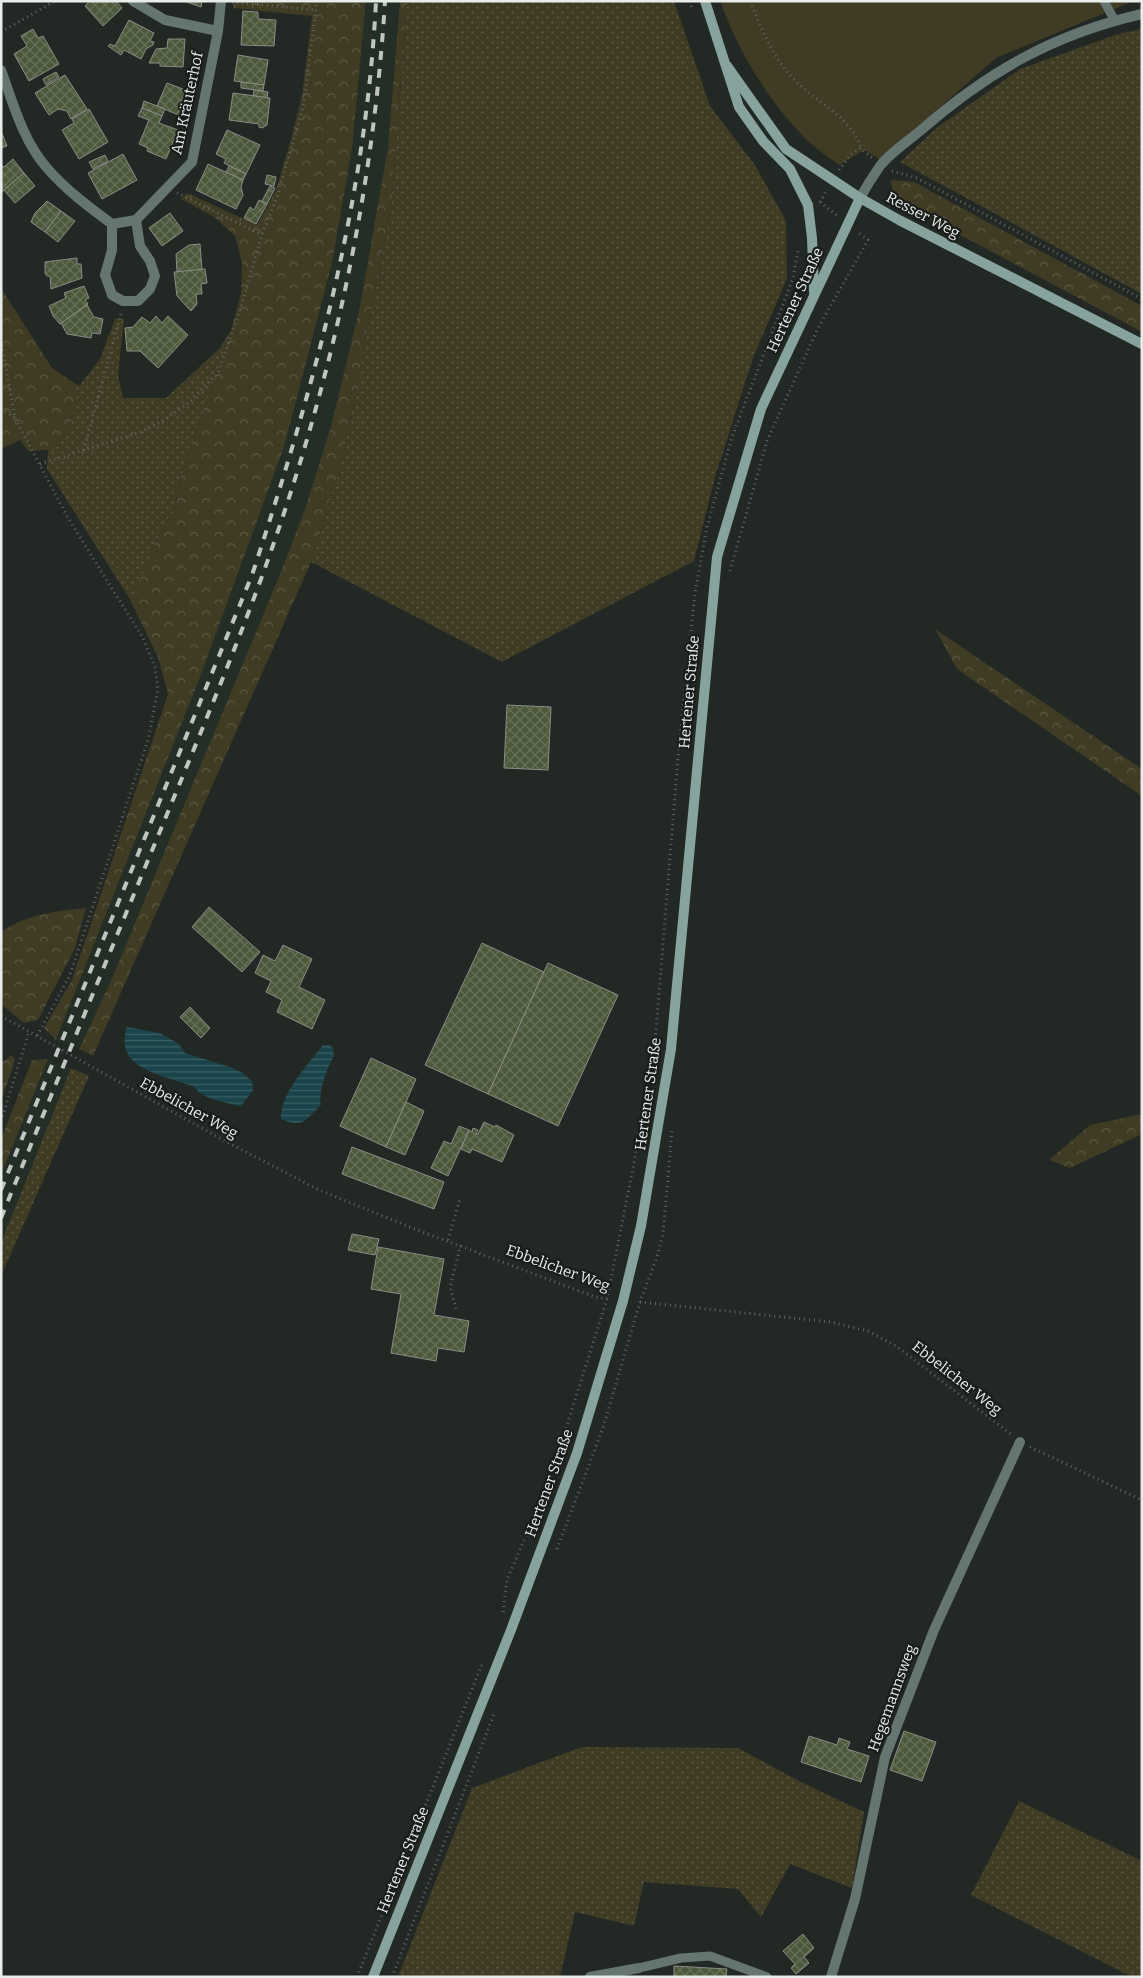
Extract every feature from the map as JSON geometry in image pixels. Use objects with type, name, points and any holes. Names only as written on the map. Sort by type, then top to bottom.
[{"type":"main road","name":"Resser Weg","points":[[705,1],[739,107],[763,141],[790,169],[808,205],[812,238],[814,295]]},
{"type":"main road","name":"Resser Weg","points":[[727,66],[786,150],[860,198],[1142,344]]},
{"type":"main road","name":"Hertener Straße","points":[[373,1977],[511,1630],[558,1506],[577,1453],[623,1301],[641,1226],[671,1049],[717,558],[761,409],[860,198]]},
{"type":"street","points":[[132,1],[165,20],[218,30]]},
{"type":"street","name":"Am Kräuterhof","points":[[136,220],[192,162],[218,30],[221,1]]},
{"type":"street","points":[[860,198],[881,165],[951,104],[1017,59],[1079,32],[1142,14]]},
{"type":"street","points":[[1,70],[14,108],[32,146],[46,168],[78,198],[112,224],[136,220],[140,246],[150,261],[155,276],[150,289],[138,301],[123,301],[112,295],[105,275],[112,250],[112,224]]},
{"type":"street","name":"Hegemannsweg","points":[[831,1977],[855,1899],[886,1756],[898,1720],[934,1630],[1020,1442]]},
{"type":"street","points":[[590,1977],[639,1968]]},
{"type":"lane","points":[[1104,1],[1115,21]]},
{"type":"lane","points":[[639,1968],[681,1958],[710,1956],[767,1977]]},
{"type":"path","points":[[1,32],[55,1]]},
{"type":"path","points":[[221,1],[316,10]]},
{"type":"path","points":[[40,464],[141,432],[164,420],[187,404],[218,372],[240,310],[262,235],[277,197],[303,108],[317,1]]},
{"type":"path","points":[[750,1],[773,52],[781,65],[812,97],[846,122],[856,134],[861,148],[881,165],[897,174],[917,178],[1142,299]]},
{"type":"path","points":[[808,205],[820,202],[832,180],[851,154],[861,148]]},
{"type":"path","points":[[167,188],[262,235]]},
{"type":"path","points":[[730,577],[732,558],[767,440],[818,328],[868,240],[820,202]]},
{"type":"path","points":[[499,1621],[503,1612],[506,1580],[549,1482],[607,1299],[633,1168],[656,1030],[679,745],[695,593],[707,527],[732,437],[793,278],[799,244]]},
{"type":"path","points":[[84,451],[120,320],[123,301]]},
{"type":"path","points":[[1,340],[15,418],[68,518],[143,638],[155,667],[158,690],[148,740],[73,966],[37,1036]]},
{"type":"path","points":[[1,410],[15,418]]},
{"type":"path","name":"Ebbelicher Weg","points":[[1,1016],[224,1140],[317,1188],[595,1297],[831,1322],[868,1331],[896,1346],[1020,1442],[1142,1500]]},
{"type":"path","points":[[1,1122],[29,1032]]},
{"type":"path","points":[[556,1553],[603,1428],[640,1302],[658,1256],[663,1234],[672,1126]]},
{"type":"path","points":[[448,1240],[460,1199]]},
{"type":"path","points":[[456,1309],[450,1287],[461,1244]]},
{"type":"path","points":[[357,1977],[484,1658]]},
{"type":"path","points":[[392,1977],[495,1711]]},
{"type":"shaded area","points":[[366,1],[400,1],[388,147],[360,306],[332,423],[305,509],[278,579],[110,983],[79,1049],[56,1040],[202,672],[284,447],[332,263],[352,149]]},
{"type":"shaded area","points":[[48,1059],[71,1068],[1,1243],[1,1176]]},
{"type":"green space","points":[[234,1],[302,3],[310,1],[366,1],[352,149],[332,263],[284,447],[202,672],[56,1040],[44,1028],[72,980],[168,694],[158,657],[131,602],[155,543],[176,506],[177,489],[231,330],[241,293],[242,264],[235,236],[214,217],[181,199],[187,193],[257,225],[276,190],[302,95],[312,16],[233,8]]},
{"type":"green space","points":[[400,1],[407,1],[391,208],[343,457],[311,562],[93,1056],[79,1049],[110,983],[278,579],[305,509],[332,423],[360,306],[388,147]]},
{"type":"green space","points":[[407,1],[674,1],[710,106],[755,165],[786,221],[787,278],[753,358],[715,477],[694,561],[502,662],[311,562],[343,457],[391,208]]},
{"type":"green space","points":[[720,1],[1134,1],[996,58],[880,160],[865,150],[839,165],[807,140],[765,90],[744,55]]},
{"type":"green space","points":[[1142,29],[1142,294],[900,162],[939,126],[1020,69],[1118,34]]},
{"type":"green space","points":[[891,180],[914,182],[1142,306],[1142,332],[906,206],[895,195]]},
{"type":"green space","points":[[1,288],[52,368],[79,386],[69,430],[48,450],[28,451],[20,440],[1,449]]},
{"type":"green space","points":[[124,318],[118,375],[123,398],[166,398],[220,348],[231,330],[177,489],[176,506],[155,543],[133,604],[47,469],[48,450],[69,430],[79,386],[100,359],[115,319]]},
{"type":"green space","points":[[935,629],[1142,769],[1142,796],[957,669]]},
{"type":"green space","points":[[86,908],[75,948],[38,1020],[24,1023],[1,1004],[1,932],[32,917]]},
{"type":"green space","points":[[12,1055],[15,1060],[1,1102],[1,1063]]},
{"type":"green space","points":[[48,1059],[1,1175],[1,1139],[32,1060]]},
{"type":"green space","points":[[71,1068],[89,1076],[1,1276],[1,1243]]},
{"type":"green space","points":[[1142,1114],[1142,1134],[1070,1168],[1049,1160],[1090,1125]]},
{"type":"green space","points":[[582,1747],[738,1748],[801,1782],[864,1812],[852,1888],[790,1864],[761,1917],[738,1889],[644,1882],[634,1926],[575,1912],[560,1977],[398,1977],[472,1788]]},
{"type":"green space","points":[[1019,1801],[1142,1861],[1142,1977],[1132,1977],[971,1895]]},
{"type":"water","points":[[127,1027],[160,1033],[179,1044],[185,1053],[241,1072],[252,1081],[253,1090],[241,1106],[236,1105],[209,1098],[193,1087],[143,1068],[127,1052],[125,1041]]},
{"type":"water","points":[[323,1045],[330,1045],[333,1048],[334,1056],[324,1080],[320,1100],[321,1105],[307,1119],[300,1123],[281,1119],[285,1099],[290,1089]]},
{"type":"building","points":[[90,1],[116,1],[122,8],[103,26],[85,6]]},
{"type":"building","points":[[184,1],[202,1],[201,7]]},
{"type":"building","points":[[243,11],[258,12],[258,19],[276,20],[274,46],[241,45]]},
{"type":"building","points":[[129,20],[154,33],[150,41],[154,42],[153,45],[146,49],[141,59],[124,50],[121,55],[108,46],[110,44],[115,46]]},
{"type":"building","points":[[33,29],[38,38],[43,36],[59,64],[29,81],[14,54],[27,46],[21,36]]},
{"type":"building","points":[[168,39],[185,39],[183,67],[160,66],[160,63],[149,63],[156,49],[167,48]]},
{"type":"building","points":[[238,55],[268,60],[264,85],[234,81]]},
{"type":"building","points":[[56,72],[59,77],[46,85],[43,79]]},
{"type":"building","points":[[65,75],[87,109],[71,119],[67,111],[58,109],[49,115],[35,93]]},
{"type":"building","points":[[241,82],[264,85],[263,91],[241,88]]},
{"type":"building","points":[[167,83],[191,92],[181,116],[157,106]]},
{"type":"building","points":[[254,90],[268,92],[267,98],[253,96]]},
{"type":"building","points":[[233,93],[270,98],[267,125],[262,128],[259,127],[259,124],[229,120]]},
{"type":"building","points":[[144,101],[165,109],[162,116],[142,108]]},
{"type":"building","points":[[142,108],[162,116],[159,123],[178,130],[166,159],[147,151],[148,148],[139,144],[149,120],[138,116]]},
{"type":"building","points":[[89,109],[108,142],[79,159],[62,130],[74,123],[72,119]]},
{"type":"building","points":[[227,130],[260,145],[246,174],[224,163],[226,159],[216,154]]},
{"type":"building","points":[[1,131],[7,146],[1,148]]},
{"type":"building","points":[[123,154],[137,180],[102,199],[88,173]]},
{"type":"building","points":[[105,155],[108,161],[93,169],[89,162]]},
{"type":"building","points":[[13,159],[24,173],[2,192],[1,165],[4,167]]},
{"type":"building","points":[[208,164],[243,180],[241,187],[243,195],[236,209],[196,190]]},
{"type":"building","points":[[229,166],[246,174],[243,180],[226,172]]},
{"type":"building","points":[[24,173],[35,186],[15,203],[4,190]]},
{"type":"building","points":[[267,175],[276,177],[274,186],[265,184]]},
{"type":"building","points":[[270,186],[275,188],[267,204],[262,201]]},
{"type":"building","points":[[259,200],[267,204],[256,224],[244,218],[250,207],[254,210]]},
{"type":"building","points":[[47,201],[61,211],[45,232],[31,222],[35,213]]},
{"type":"building","points":[[61,211],[75,221],[58,242],[45,232]]},
{"type":"building","points":[[170,213],[183,231],[162,246],[149,228]]},
{"type":"building","points":[[200,244],[202,270],[177,272],[176,254],[189,245]]},
{"type":"building","points":[[77,258],[77,264],[81,264],[82,278],[51,289],[50,276],[47,276],[45,273],[45,262]]},
{"type":"building","points":[[205,269],[207,283],[201,284],[202,294],[196,294],[197,304],[191,311],[177,296],[174,272]]},
{"type":"building","points":[[84,286],[89,298],[85,300],[88,304],[60,324],[53,316],[49,306],[66,298],[64,293]]},
{"type":"building","points":[[87,305],[94,317],[103,319],[100,334],[92,333],[91,338],[67,334],[61,323]]},
{"type":"building","points":[[156,316],[162,323],[168,316],[188,335],[158,368],[140,351],[127,351],[125,328],[133,327],[142,317],[150,323]]},
{"type":"building","points":[[507,705],[551,707],[548,770],[504,768]]},
{"type":"building","points":[[209,907],[260,952],[242,972],[192,927]]},
{"type":"building","points":[[482,943],[544,972],[488,1094],[425,1065]]},
{"type":"building","points":[[283,945],[312,959],[299,987],[325,1000],[312,1029],[277,1012],[282,1000],[266,992],[271,981],[255,973],[263,955],[275,961]]},
{"type":"building","points":[[548,963],[618,995],[558,1126],[488,1094]]},
{"type":"building","points":[[190,1007],[210,1028],[201,1038],[180,1017]]},
{"type":"building","points":[[371,1058],[416,1079],[386,1147],[340,1126]]},
{"type":"building","points":[[406,1102],[424,1111],[405,1155],[386,1147]]},
{"type":"building","points":[[484,1122],[495,1127],[496,1125],[514,1135],[502,1162],[472,1149],[470,1153],[461,1149],[469,1130],[472,1132],[473,1128],[478,1130],[476,1134],[478,1134]]},
{"type":"building","points":[[459,1126],[469,1130],[448,1176],[431,1168],[444,1141],[451,1144]]},
{"type":"building","points":[[352,1147],[444,1182],[434,1209],[342,1174]]},
{"type":"building","points":[[352,1234],[379,1239],[375,1255],[348,1250]]},
{"type":"building","points":[[378,1247],[444,1259],[434,1315],[469,1321],[464,1352],[438,1348],[436,1361],[391,1353],[401,1294],[371,1289]]},
{"type":"building","points":[[904,1731],[936,1742],[922,1781],[890,1770]]},
{"type":"building","points":[[809,1736],[837,1745],[839,1738],[850,1742],[847,1749],[869,1756],[861,1782],[801,1762]]},
{"type":"building","points":[[803,1934],[814,1948],[804,1957],[809,1963],[796,1974],[791,1968],[795,1964],[783,1951]]},
{"type":"building","points":[[674,1966],[727,1969],[726,1977],[674,1977]]},
{"type":"railway","points":[[1,1190],[252,575],[275,505],[316,363],[334,292],[349,220],[361,148],[370,75],[376,1]]},
{"type":"railway","points":[[1,1218],[224,676],[285,509],[327,367],[344,294],[370,149],[385,1]]}]
